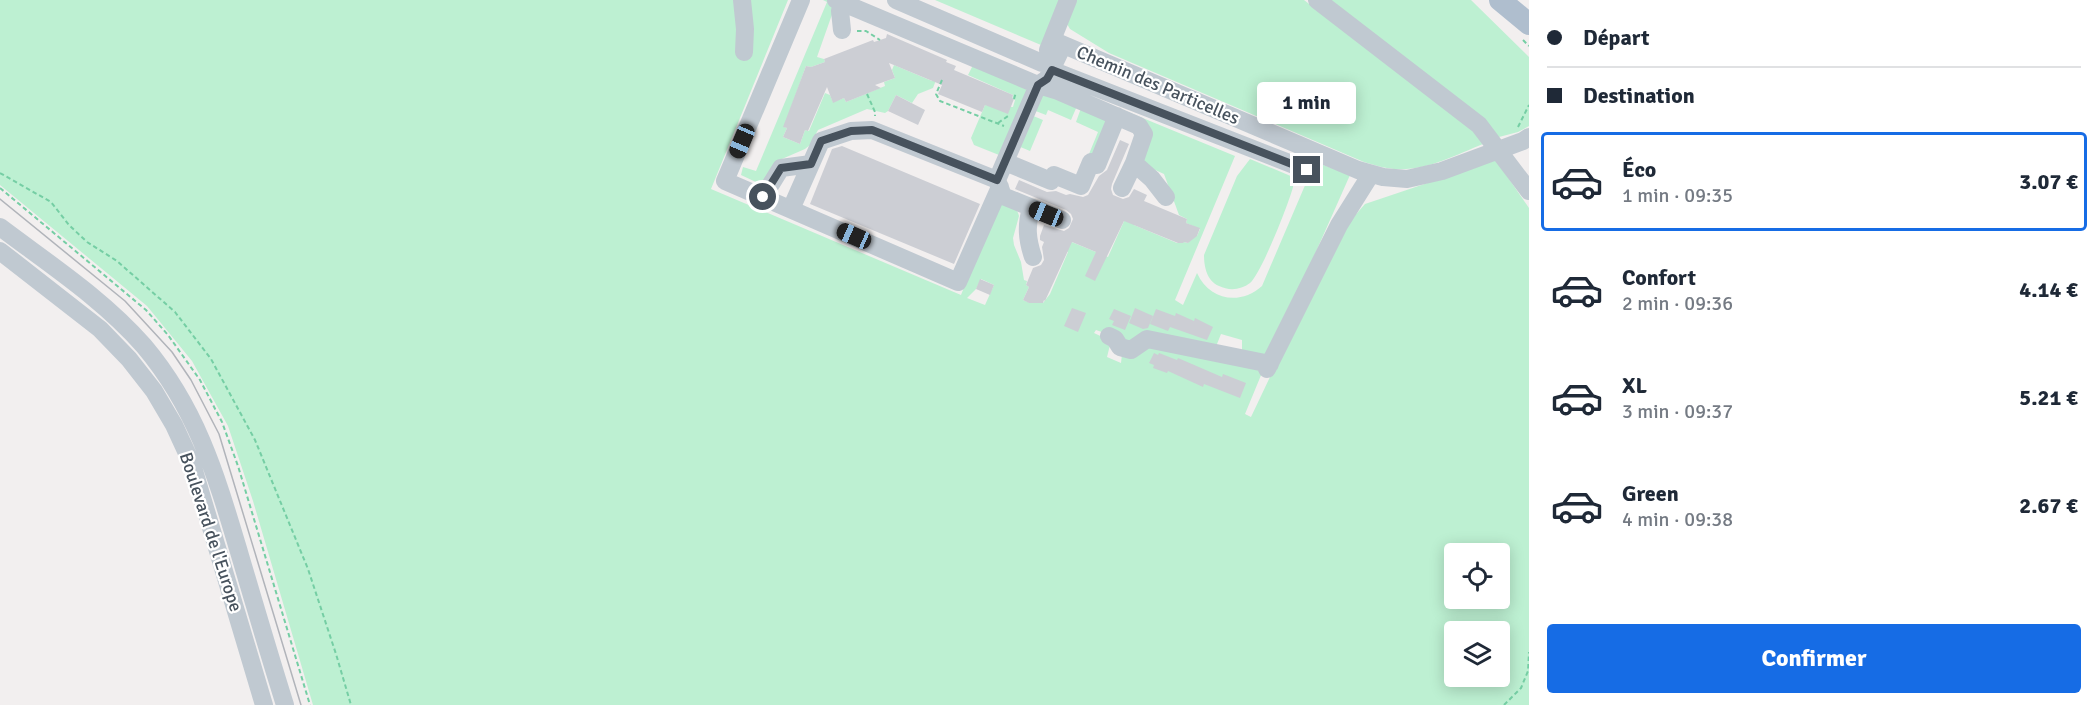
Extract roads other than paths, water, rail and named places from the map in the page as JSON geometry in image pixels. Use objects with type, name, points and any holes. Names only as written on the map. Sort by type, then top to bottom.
[{"type":"main road","points":[[1504,3],[1529,24]]},
{"type":"main road","points":[[1504,3],[1529,34]]},
{"type":"street","points":[[742,0],[745,29],[744,52]]},
{"type":"street","points":[[801,0],[725,181],[958,282],[1038,85],[1047,79],[1047,66],[1058,42],[1068,0]]},
{"type":"street","points":[[896,0],[1047,66],[1307,170]]},
{"type":"street","points":[[1317,0],[1479,125],[1529,191]]},
{"type":"street","points":[[842,30],[839,1],[1139,126],[1144,134],[1134,164],[1122,188]]},
{"type":"street","name":"Chemin des Particelles","points":[[1058,42],[1371,174],[1407,179],[1442,171],[1527,140]]},
{"type":"street","points":[[1005,162],[1051,181],[1054,175],[1081,186],[1091,162],[1097,165],[1116,116]]},
{"type":"street","points":[[791,209],[821,141],[851,131],[872,130],[998,183],[1003,196],[1062,220]]},
{"type":"street","points":[[763,197],[781,168],[811,164]]},
{"type":"street","points":[[1134,164],[1152,179],[1166,197]]},
{"type":"street","points":[[1109,336],[1115,339],[1119,347],[1131,350],[1147,339],[1269,366],[1339,225],[1371,174]]},
{"type":"street","points":[[1031,207],[1027,222],[1027,240],[1033,257]]},
{"type":"street","points":[[0,227],[109,311],[145,348],[180,396],[200,433],[216,476],[285,705]]},
{"type":"street","name":"Boulevard de l'Europe","points":[[0,251],[100,329],[129,359],[154,391],[174,425],[192,464],[264,705]]},
{"type":"tram line","points":[[0,199],[125,301],[172,352],[191,380],[219,434],[301,705]]}]
